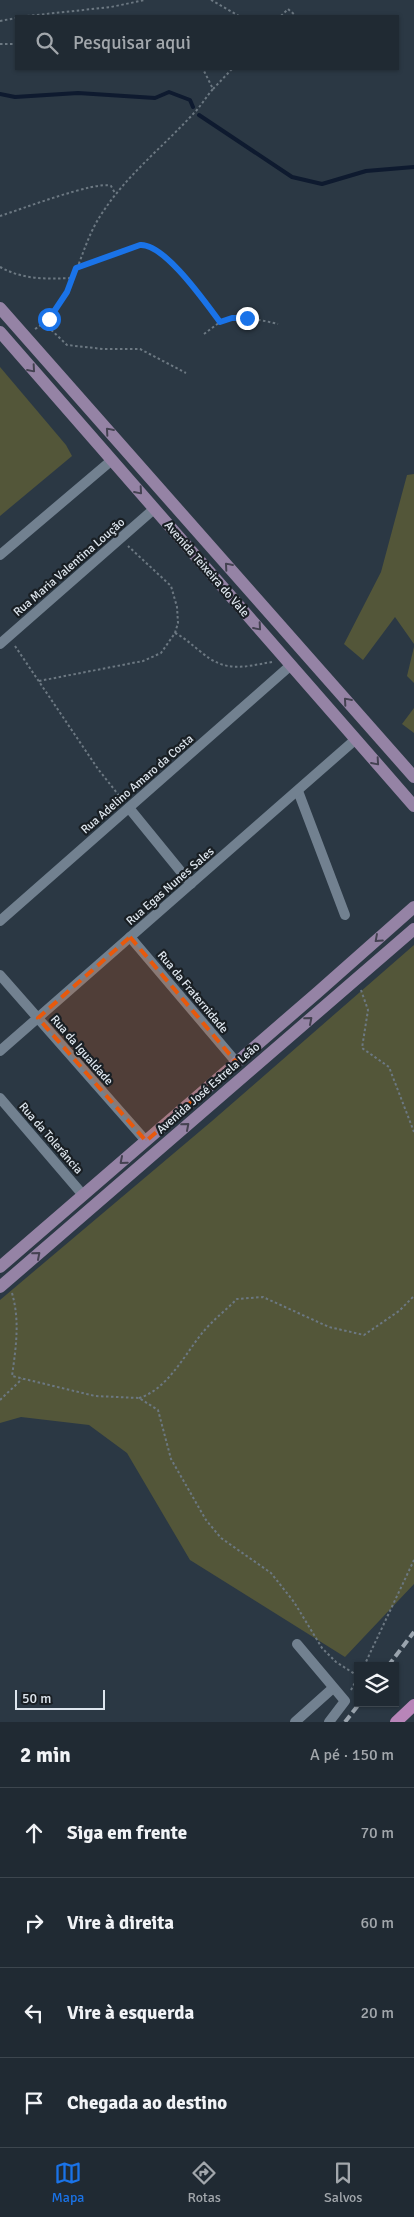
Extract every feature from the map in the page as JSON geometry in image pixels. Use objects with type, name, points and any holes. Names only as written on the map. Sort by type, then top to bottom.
[{"type":"main road","points":[[396,1722],[414,1705]]},
{"type":"street","name":"Avenida Teixeira do Vale","points":[[0,308],[414,777]]},
{"type":"street","name":"Avenida Teixeira do Vale","points":[[0,332],[414,806]]},
{"type":"street","points":[[0,555],[112,460]]},
{"type":"street","name":"Rua Maria Valentina Loução","points":[[0,644],[154,508]]},
{"type":"street","name":"Rua Adelino Amaro da Costa","points":[[0,921],[129,808],[289,662]]},
{"type":"street","name":"Rua Egas Nunes Sales","points":[[0,1051],[356,740]]},
{"type":"street","points":[[298,791],[345,915]]},
{"type":"street","points":[[129,808],[191,884]]},
{"type":"street","name":"Avenida José Estrela Leão","points":[[0,1267],[414,907]]},
{"type":"street","name":"Avenida José Estrela Leão","points":[[4,1283],[414,929]]},
{"type":"street","name":"Rua da Fraternidade","points":[[130,938],[236,1063]]},
{"type":"street","name":"Rua da Igualdade","points":[[0,975],[146,1141]]},
{"type":"street","name":"Rua da Tolerância","points":[[0,1098],[83,1195]]},
{"type":"street","points":[[297,1644],[332,1688],[345,1701],[329,1722]]},
{"type":"street","points":[[295,1722],[332,1688]]},
{"type":"path","points":[[35,15],[111,7],[145,0]]},
{"type":"path","points":[[211,0],[237,15]]},
{"type":"path","points":[[282,15],[288,9],[295,15]]},
{"type":"path","points":[[0,21],[15,18]]},
{"type":"path","points":[[0,44],[15,44]]},
{"type":"path","points":[[204,70],[213,89]]},
{"type":"path","points":[[24,336],[44,323],[60,304],[98,219],[115,195],[133,173],[194,113],[231,70]]},
{"type":"path","points":[[0,216],[62,195],[104,184],[111,186],[115,195]]},
{"type":"path","points":[[76,268],[146,244],[153,247],[178,270],[220,322]]},
{"type":"path","points":[[0,267],[9,272],[36,279],[72,278]]},
{"type":"path","points":[[204,334],[220,322],[232,318],[247,318],[278,324]]},
{"type":"path","points":[[44,323],[67,345],[103,349],[140,349],[186,373]]},
{"type":"path","points":[[39,680],[130,665],[143,661],[161,653],[175,633],[178,622],[178,607],[171,586],[120,538]]},
{"type":"path","points":[[175,633],[211,660],[234,669],[289,662]]},
{"type":"path","points":[[8,637],[98,769],[129,808]]},
{"type":"path","points":[[357,978],[368,1010],[362,1048],[389,1068],[414,1132]]},
{"type":"path","points":[[4,1283],[17,1310],[18,1339],[12,1376],[95,1396],[138,1398],[148,1396],[162,1384],[205,1330],[237,1299],[263,1297],[329,1328],[364,1335],[399,1312],[414,1296]]},
{"type":"path","points":[[0,1400],[22,1379]]},
{"type":"path","points":[[138,1398],[158,1410],[171,1459],[206,1520],[221,1538],[271,1573],[294,1602],[322,1648],[336,1662],[354,1674]]},
{"type":"path","points":[[366,1662],[414,1560]]},
{"type":"path","points":[[345,1701],[354,1684]]},
{"type":"highlighted area","points":[[130,937],[237,1063],[146,1141],[38,1018]]},
{"type":"green space","points":[[0,367],[66,445],[72,456],[0,516]]},
{"type":"green space","points":[[414,474],[414,644],[395,617],[363,660],[344,644],[381,572],[407,475]]},
{"type":"green space","points":[[414,647],[414,683],[407,676]]},
{"type":"green space","points":[[414,708],[414,733],[402,724]]},
{"type":"green space","points":[[414,945],[414,1584],[345,1657],[190,1560],[127,1453],[89,1425],[21,1417],[0,1423],[0,1300],[212,1121]]},
{"type":"waterway","points":[[0,94],[15,97],[78,93],[155,98],[169,92],[190,100],[193,107]]},
{"type":"waterway","points":[[199,115],[292,177],[322,184],[366,171],[414,167]]},
{"type":"railway","points":[[391,1662],[414,1632]]},
{"type":"railway","points":[[345,1722],[357,1707]]},
{"type":"route","points":[[49,319],[67,292],[76,268],[146,244],[153,247],[178,270],[220,322],[232,318],[247,318]]}]
